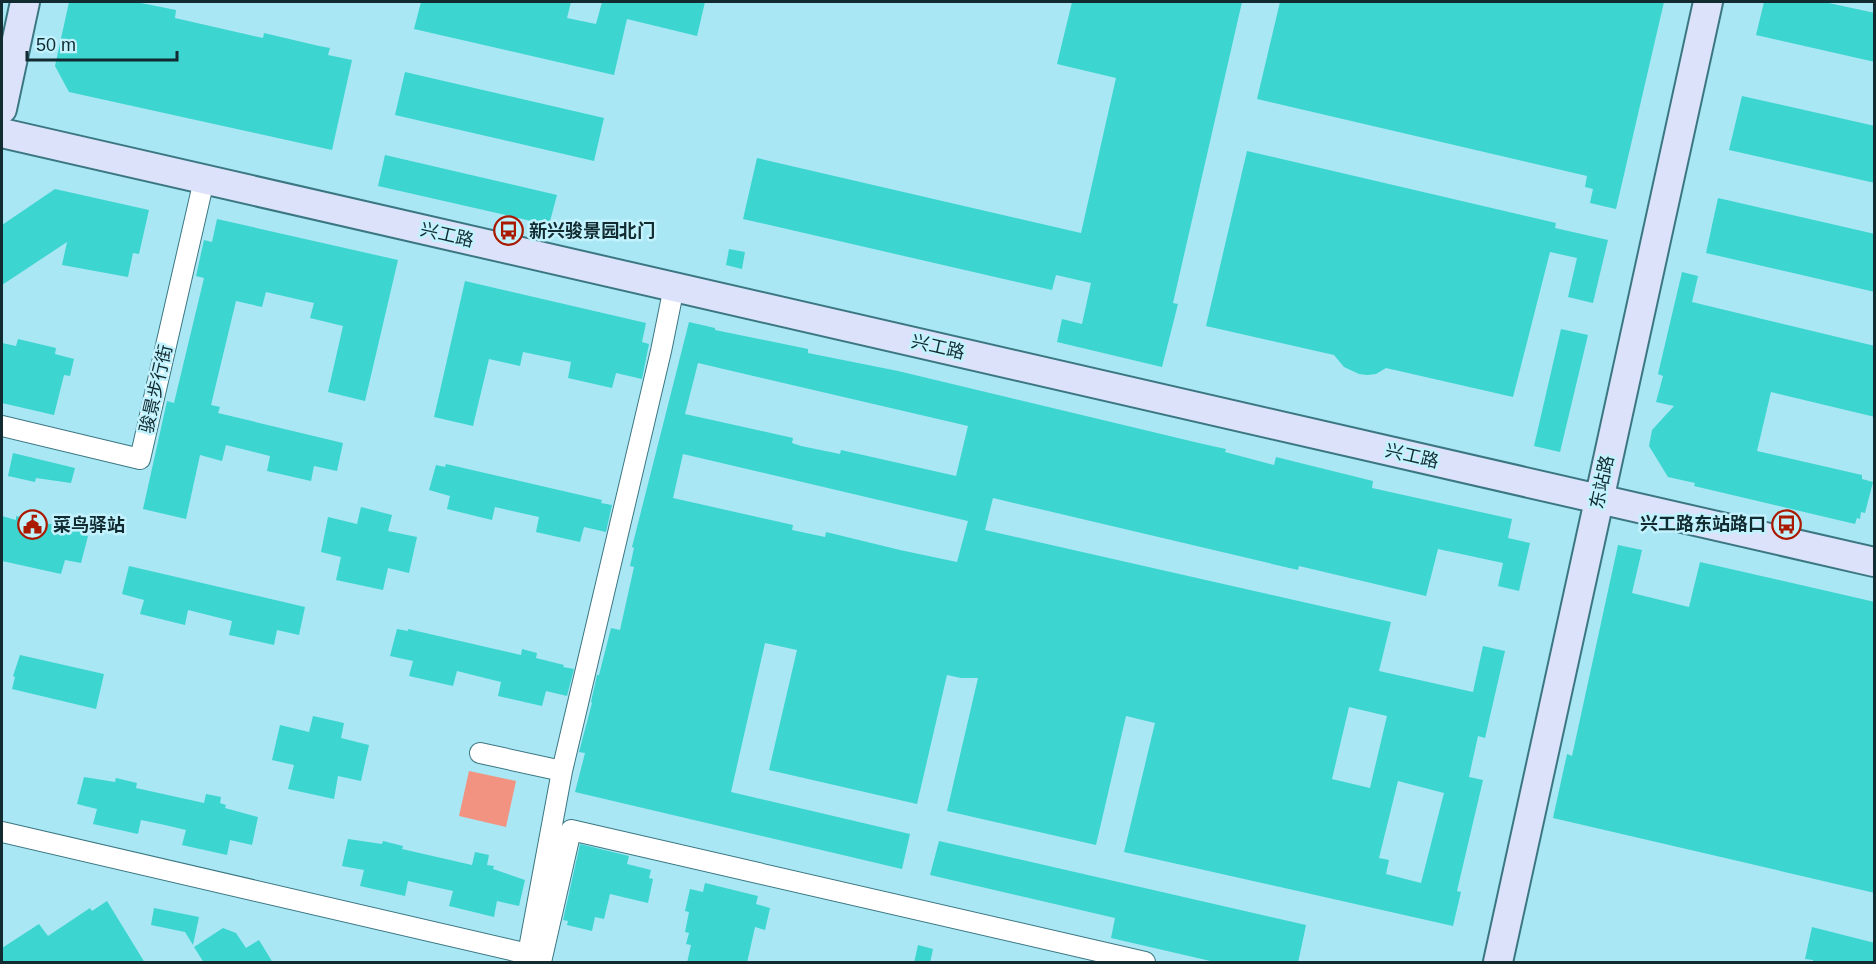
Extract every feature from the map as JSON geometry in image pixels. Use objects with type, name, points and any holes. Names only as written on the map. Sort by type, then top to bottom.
[{"type":"street","points":[[2,109],[25,2]]},
{"type":"street","name":"东站路","points":[[1498,963],[1708,2]]},
{"type":"street","name":"兴工路","points":[[2,133],[1875,562]]},
{"type":"street","name":"骏景步行街","points":[[2,426],[140,459],[204,180]]},
{"type":"street","points":[[2,832],[528,954],[562,771],[661,351],[674,286]]},
{"type":"street","points":[[480,753],[562,771]]},
{"type":"street","points":[[541,963],[571,830],[1145,963]]},
{"type":"shaded area","points":[[469,771],[516,781],[506,827],[459,816]]},
{"type":"building","points":[[69,2],[136,2],[176,10],[175,18],[263,38],[264,33],[330,48],[328,55],[352,60],[332,150],[69,92],[55,66]]},
{"type":"building","points":[[421,2],[571,2],[567,18],[596,24],[602,2],[705,2],[697,36],[627,19],[614,75],[414,29]]},
{"type":"building","points":[[1072,2],[1242,2],[1173,303],[1178,304],[1162,367],[1057,342],[1062,319],[1082,324],[1091,283],[1056,275],[1052,290],[743,219],[757,158],[1081,233],[1116,78],[1057,64]]},
{"type":"building","points":[[1280,2],[1664,2],[1616,209],[1590,203],[1593,189],[1585,187],[1587,176],[1257,99]]},
{"type":"building","points":[[1764,2],[1824,2],[1875,13],[1875,62],[1756,35]]},
{"type":"building","points":[[405,72],[604,118],[594,161],[395,115]]},
{"type":"building","points":[[1742,96],[1875,126],[1875,183],[1729,150]]},
{"type":"building","points":[[1247,151],[1556,223],[1555,228],[1608,240],[1593,303],[1568,297],[1577,258],[1550,252],[1513,397],[1386,368],[1376,374],[1359,374],[1344,367],[1334,355],[1206,326]]},
{"type":"building","points":[[385,155],[557,195],[549,225],[378,186]]},
{"type":"building","points":[[55,189],[149,210],[139,254],[133,253],[128,277],[62,265],[67,242],[2,285],[2,225]]},
{"type":"building","points":[[1718,198],[1875,234],[1875,292],[1706,253]]},
{"type":"building","points":[[217,219],[398,260],[365,401],[328,392],[343,326],[310,318],[314,303],[266,292],[262,307],[236,301],[211,405],[220,407],[218,413],[343,443],[337,471],[314,466],[311,481],[267,471],[270,456],[226,445],[222,461],[200,455],[186,519],[143,509],[167,401],[174,403],[204,278],[196,276],[204,240],[212,242]]},
{"type":"building","points":[[729,249],[745,252],[742,269],[726,265]]},
{"type":"building","points":[[1682,272],[1698,276],[1692,302],[1875,346],[1875,417],[1771,392],[1757,451],[1862,475],[1862,479],[1873,482],[1865,513],[1861,512],[1860,519],[1857,518],[1855,524],[1694,486],[1695,483],[1668,477],[1649,446],[1652,430],[1674,406],[1656,402],[1663,376],[1658,374]]},
{"type":"building","points":[[465,281],[646,323],[642,342],[649,344],[642,379],[616,373],[612,388],[568,378],[571,362],[523,352],[520,366],[489,359],[473,426],[434,417]]},
{"type":"building","points":[[689,322],[715,328],[715,330],[808,349],[808,353],[898,371],[1226,449],[1225,452],[1274,465],[1276,457],[1373,481],[1372,488],[1512,519],[1508,538],[1530,543],[1519,591],[1498,586],[1503,563],[1438,549],[1426,596],[1299,566],[1298,570],[993,498],[985,530],[1391,622],[1379,671],[1473,692],[1483,646],[1505,651],[1485,738],[1478,736],[1469,777],[1483,780],[1457,891],[1461,892],[1453,926],[1124,852],[1155,723],[1126,716],[1096,845],[947,811],[978,678],[947,675],[917,804],[769,770],[797,650],[765,643],[731,792],[910,834],[902,869],[575,792],[585,753],[579,752],[597,675],[599,675],[611,628],[620,630],[634,567],[630,566],[634,548],[632,547]],"holes":[[[698,363],[968,426],[956,476],[841,450],[840,454],[801,446],[792,443],[793,438],[685,414]],[[683,454],[968,521],[957,562],[826,532],[825,537],[792,530],[793,525],[673,498]],[[1349,707],[1387,716],[1370,788],[1332,779]],[[1398,781],[1444,793],[1421,883],[1386,874],[1389,860],[1379,858]]]},
{"type":"building","points":[[1561,329],[1588,335],[1560,452],[1534,446]]},
{"type":"building","points":[[18,339],[56,348],[55,354],[74,359],[70,376],[64,375],[54,415],[2,403],[2,343],[16,346]]},
{"type":"building","points":[[13,453],[75,468],[71,483],[36,478],[35,482],[8,476]]},
{"type":"building","points":[[446,464],[602,500],[601,503],[612,505],[606,532],[584,527],[580,542],[536,532],[539,517],[495,507],[492,520],[447,509],[450,496],[429,490],[436,465],[445,467]]},
{"type":"building","points":[[361,507],[392,515],[388,531],[417,537],[409,573],[388,568],[383,590],[336,580],[341,557],[321,552],[328,517],[357,524]]},
{"type":"building","points":[[2,516],[16,520],[16,516],[83,532],[83,535],[88,536],[81,563],[65,560],[61,574],[2,561]]},
{"type":"building","points":[[1618,545],[1642,550],[1632,593],[1689,607],[1700,562],[1875,602],[1875,893],[1553,818],[1567,754],[1572,756]]},
{"type":"building","points":[[129,566],[305,607],[299,635],[277,630],[274,645],[229,635],[232,621],[188,610],[185,625],[140,614],[144,600],[122,594]]},
{"type":"building","points":[[397,629],[408,631],[408,629],[521,655],[522,649],[537,653],[536,658],[574,669],[567,696],[546,691],[542,706],[498,696],[501,682],[457,671],[453,686],[409,676],[413,661],[390,656]]},
{"type":"building","points":[[20,655],[104,674],[96,709],[12,689],[15,677],[13,676]]},
{"type":"building","points":[[313,716],[344,723],[341,738],[369,745],[361,781],[338,776],[334,799],[288,789],[294,765],[272,760],[280,725],[309,732]]},
{"type":"building","points":[[84,777],[115,782],[116,778],[137,783],[136,788],[204,803],[206,794],[221,797],[220,803],[226,805],[225,808],[258,817],[252,845],[230,840],[227,855],[182,845],[186,830],[165,825],[141,820],[138,834],[93,824],[97,809],[77,804]]},
{"type":"building","points":[[348,839],[382,844],[383,841],[403,846],[402,849],[472,865],[475,852],[489,855],[487,865],[525,880],[519,906],[497,901],[494,917],[449,906],[453,891],[408,881],[405,896],[360,886],[364,870],[342,866]]},
{"type":"building","points":[[939,841],[1306,925],[1298,963],[1219,963],[1111,938],[1115,918],[930,875]]},
{"type":"building","points":[[580,844],[629,856],[627,864],[651,870],[649,878],[653,879],[648,903],[610,894],[604,919],[595,917],[592,931],[567,925],[568,921],[563,920]]},
{"type":"building","points":[[705,883],[758,896],[756,904],[770,908],[765,930],[755,927],[747,963],[687,963],[691,945],[686,944],[689,933],[685,932],[689,912],[685,911],[690,889],[703,892]]},
{"type":"building","points":[[107,901],[145,963],[2,963],[2,948],[39,924],[48,936],[90,908],[92,911]]},
{"type":"building","points":[[154,908],[199,917],[193,945],[185,932],[151,925]]},
{"type":"building","points":[[1812,927],[1875,943],[1875,963],[1813,963],[1813,960],[1805,959]]},
{"type":"building","points":[[223,928],[236,933],[246,948],[259,940],[273,963],[204,963],[194,947]]},
{"type":"building","points":[[918,945],[933,949],[930,963],[914,963]]},
{"type":"place","name":"新兴骏景园北门","points":[[508,231]]},
{"type":"place","name":"兴工路东站路口","points":[[1787,524]]},
{"type":"place","name":"菜鸟驿站","points":[[32,525]]}]
